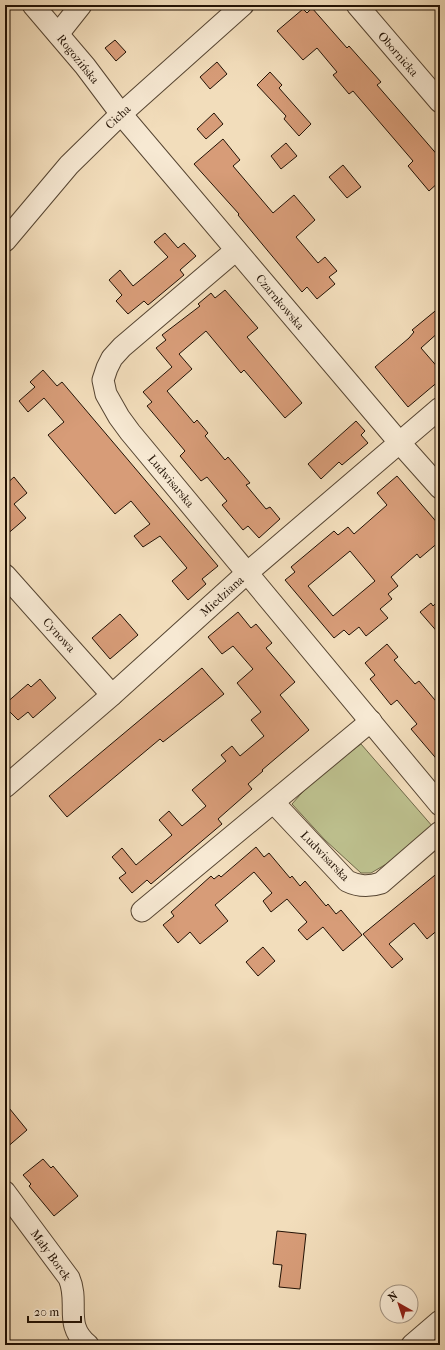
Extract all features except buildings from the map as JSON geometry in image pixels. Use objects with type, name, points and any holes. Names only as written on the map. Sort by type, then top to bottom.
[{"type":"street","name":"Rogozińska","points":[[33,5],[58,34],[121,114]]},
{"type":"street","points":[[58,34],[81,5]]},
{"type":"street","name":"Cicha","points":[[5,241],[69,165],[121,114],[243,5]]},
{"type":"street","name":"Obornicka","points":[[357,5],[440,102]]},
{"type":"street","name":"Czarnkowska","points":[[121,114],[399,442],[440,488]]},
{"type":"street","name":"Ludwisarska","points":[[236,250],[122,347],[107,368],[103,380],[106,394],[119,417],[440,804]]},
{"type":"street","name":"Miedziana","points":[[5,787],[112,695],[247,573],[440,408]]},
{"type":"street","name":"Cynowa","points":[[5,575],[112,695]]},
{"type":"street","points":[[142,911],[371,721]]},
{"type":"street","name":"Ludwisarska","points":[[274,802],[347,881],[356,885],[372,886],[381,883],[440,832]]},
{"type":"street","name":"Mały Borek","points":[[5,1192],[69,1278],[73,1286],[73,1323],[79,1336],[88,1345]]},
{"type":"street","points":[[412,1345],[440,1321]]},
{"type":"green space","points":[[361,744],[433,827],[388,863],[371,873],[361,873],[325,840],[292,804],[316,779]]}]
